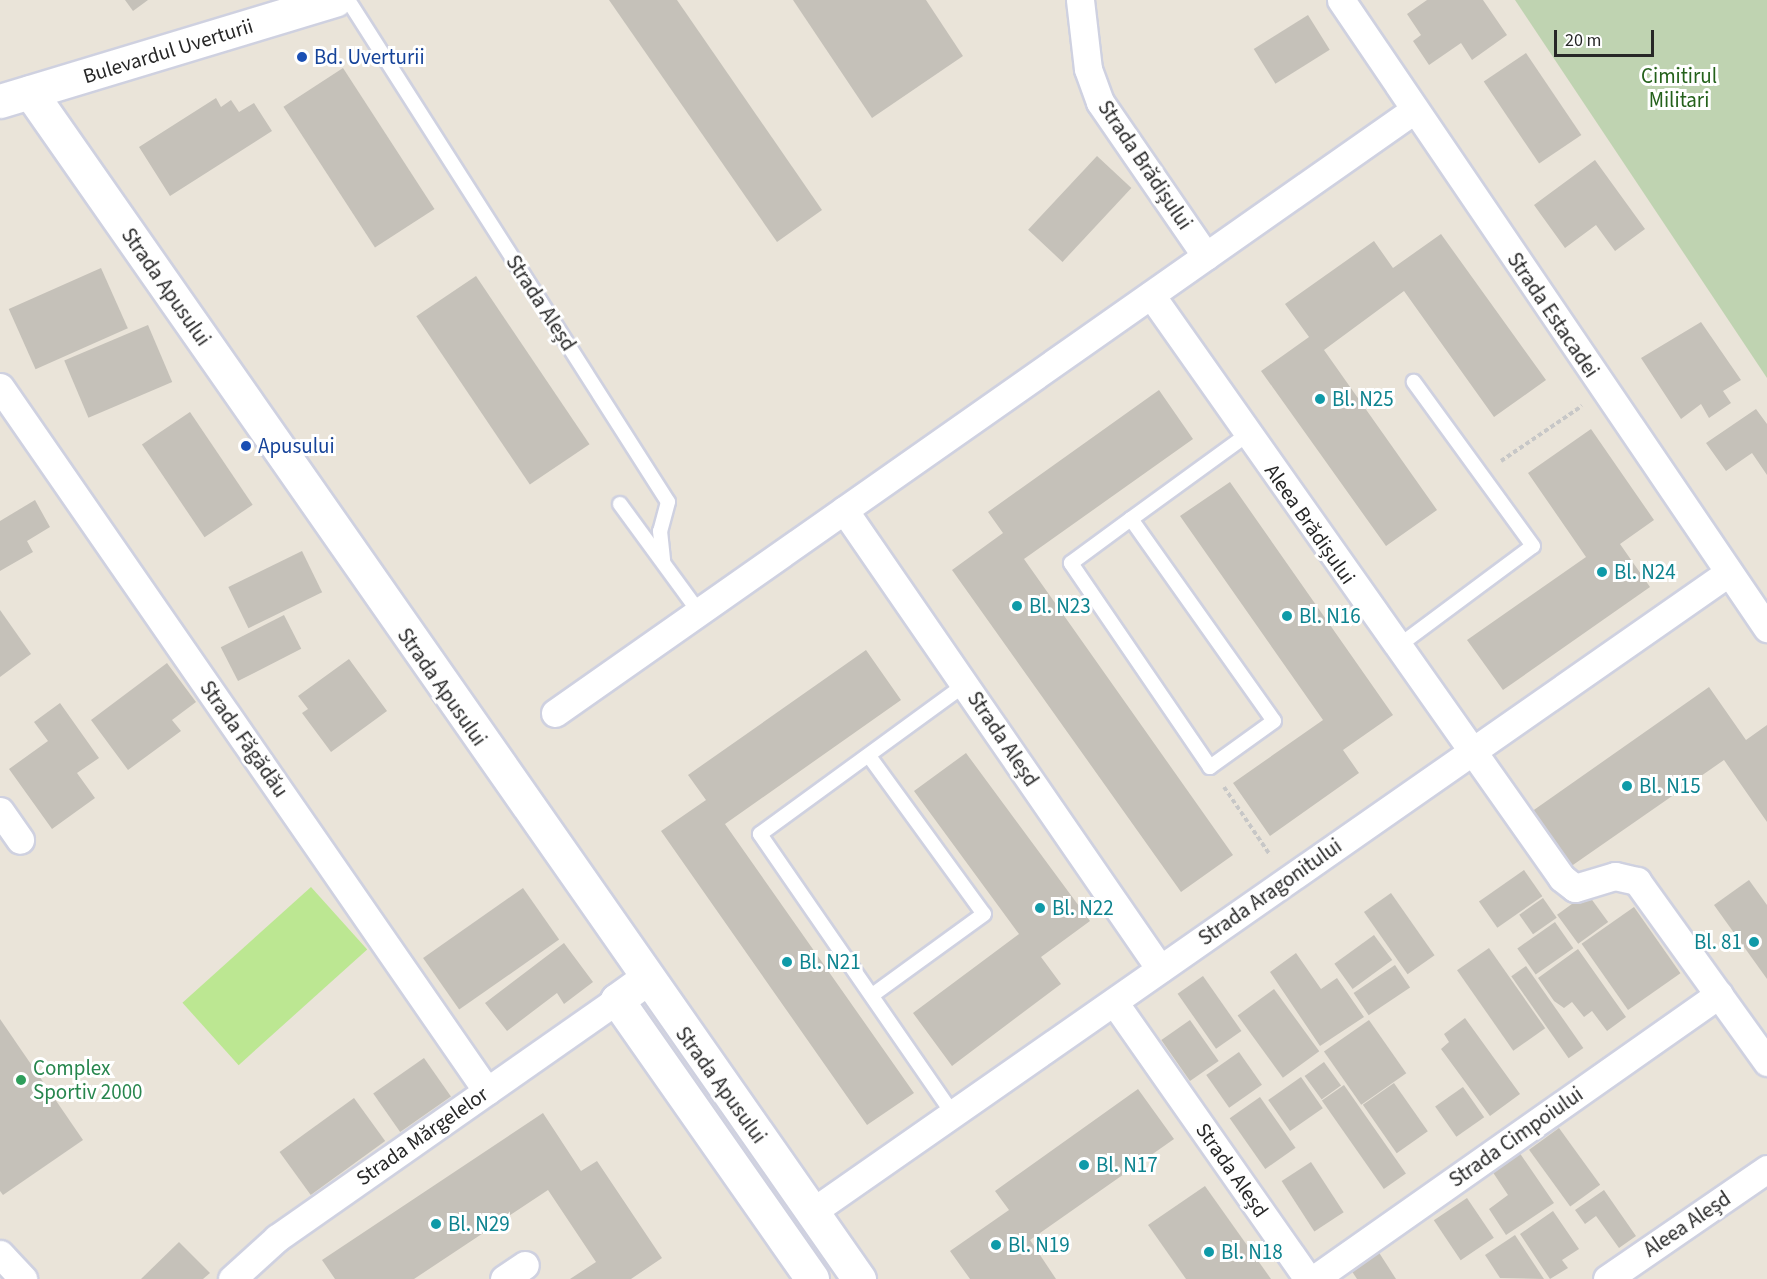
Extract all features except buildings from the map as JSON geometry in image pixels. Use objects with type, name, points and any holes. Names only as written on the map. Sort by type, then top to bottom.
[{"type":"main road","name":"Bulevardul Uverturii","points":[[15,97],[335,0]]},
{"type":"main road","name":"Strada Apusului","points":[[15,97],[859,1279]]},
{"type":"main road","points":[[617,1000],[646,979]]},
{"type":"main road","name":"Strada Apusului","points":[[617,1000],[804,1276]]},
{"type":"main road","points":[[804,1276],[812,1212]]},
{"type":"street","name":"Strada Brădișului","points":[[1080,0],[1088,69],[1100,102],[1206,256]]},
{"type":"street","name":"Strada Estacadei","points":[[1341,0],[1604,391],[1767,628]]},
{"type":"street","points":[[555,713],[1414,110]]},
{"type":"street","name":"Aleea Brădișului","points":[[1151,295],[1470,753],[1562,878],[1575,888],[1616,876],[1637,881],[1719,994]]},
{"type":"street","name":"Strada Făgădău","points":[[0,387],[487,1091]]},
{"type":"street","name":"Strada Aleșd","points":[[844,510],[966,684],[1160,969]]},
{"type":"street","name":"Strada Aragonitului","points":[[812,1212],[1728,573]]},
{"type":"street","points":[[0,811],[20,840]]},
{"type":"street","points":[[1719,994],[1767,1062]]},
{"type":"street","name":"Strada Cimpoiului","points":[[1314,1279],[1719,994]]},
{"type":"street","name":"Strada Mărgelelor","points":[[232,1279],[277,1238],[617,1000]]},
{"type":"street","name":"Strada Aleșd","points":[[1114,1002],[1308,1279]]},
{"type":"street","name":"Aleea Aleșd","points":[[1607,1279],[1767,1169]]},
{"type":"street","points":[[0,1254],[23,1279]]},
{"type":"lane","name":"Strada Aleșd","points":[[348,0],[668,502],[660,531],[663,562]]},
{"type":"lane","points":[[1397,647],[1533,546],[1483,473],[1414,382]]},
{"type":"lane","points":[[1131,519],[1274,720],[1210,767],[1071,563],[1131,519],[1248,434]]},
{"type":"lane","points":[[620,504],[699,612]]},
{"type":"lane","points":[[953,1114],[874,994],[760,834],[966,684]]},
{"type":"lane","points":[[869,756],[984,914],[874,994]]},
{"type":"path","points":[[1483,473],[1604,391]]},
{"type":"path","points":[[1210,767],[1287,881]]},
{"type":"green space","name":"Cimitirul Militari","points":[[1515,0],[1767,0],[1767,378]]},
{"type":"green space","points":[[311,887],[367,949],[239,1065],[182,1003]]},
{"type":"place","name":"Bd. Uverturii","points":[[302,57]]},
{"type":"place","name":"Bl. N25","points":[[1320,399]]},
{"type":"place","name":"Apusului","points":[[246,446]]},
{"type":"place","name":"Bl. N24","points":[[1602,572]]},
{"type":"place","name":"Bl. N23","points":[[1017,606]]},
{"type":"place","name":"Bl. N16","points":[[1287,616]]},
{"type":"place","name":"Bl. N15","points":[[1627,786]]},
{"type":"place","name":"Bl. N22","points":[[1040,908]]},
{"type":"place","name":"Bl. 81","points":[[1754,942]]},
{"type":"place","name":"Bl. N21","points":[[787,962]]},
{"type":"place","name":"Complex Sportiv 2000","points":[[21,1080]]},
{"type":"place","name":"Bl. N17","points":[[1084,1165]]},
{"type":"place","name":"Bl. N29","points":[[436,1224]]},
{"type":"place","name":"Bl. N19","points":[[996,1245]]},
{"type":"place","name":"Bl. N18","points":[[1209,1252]]}]
